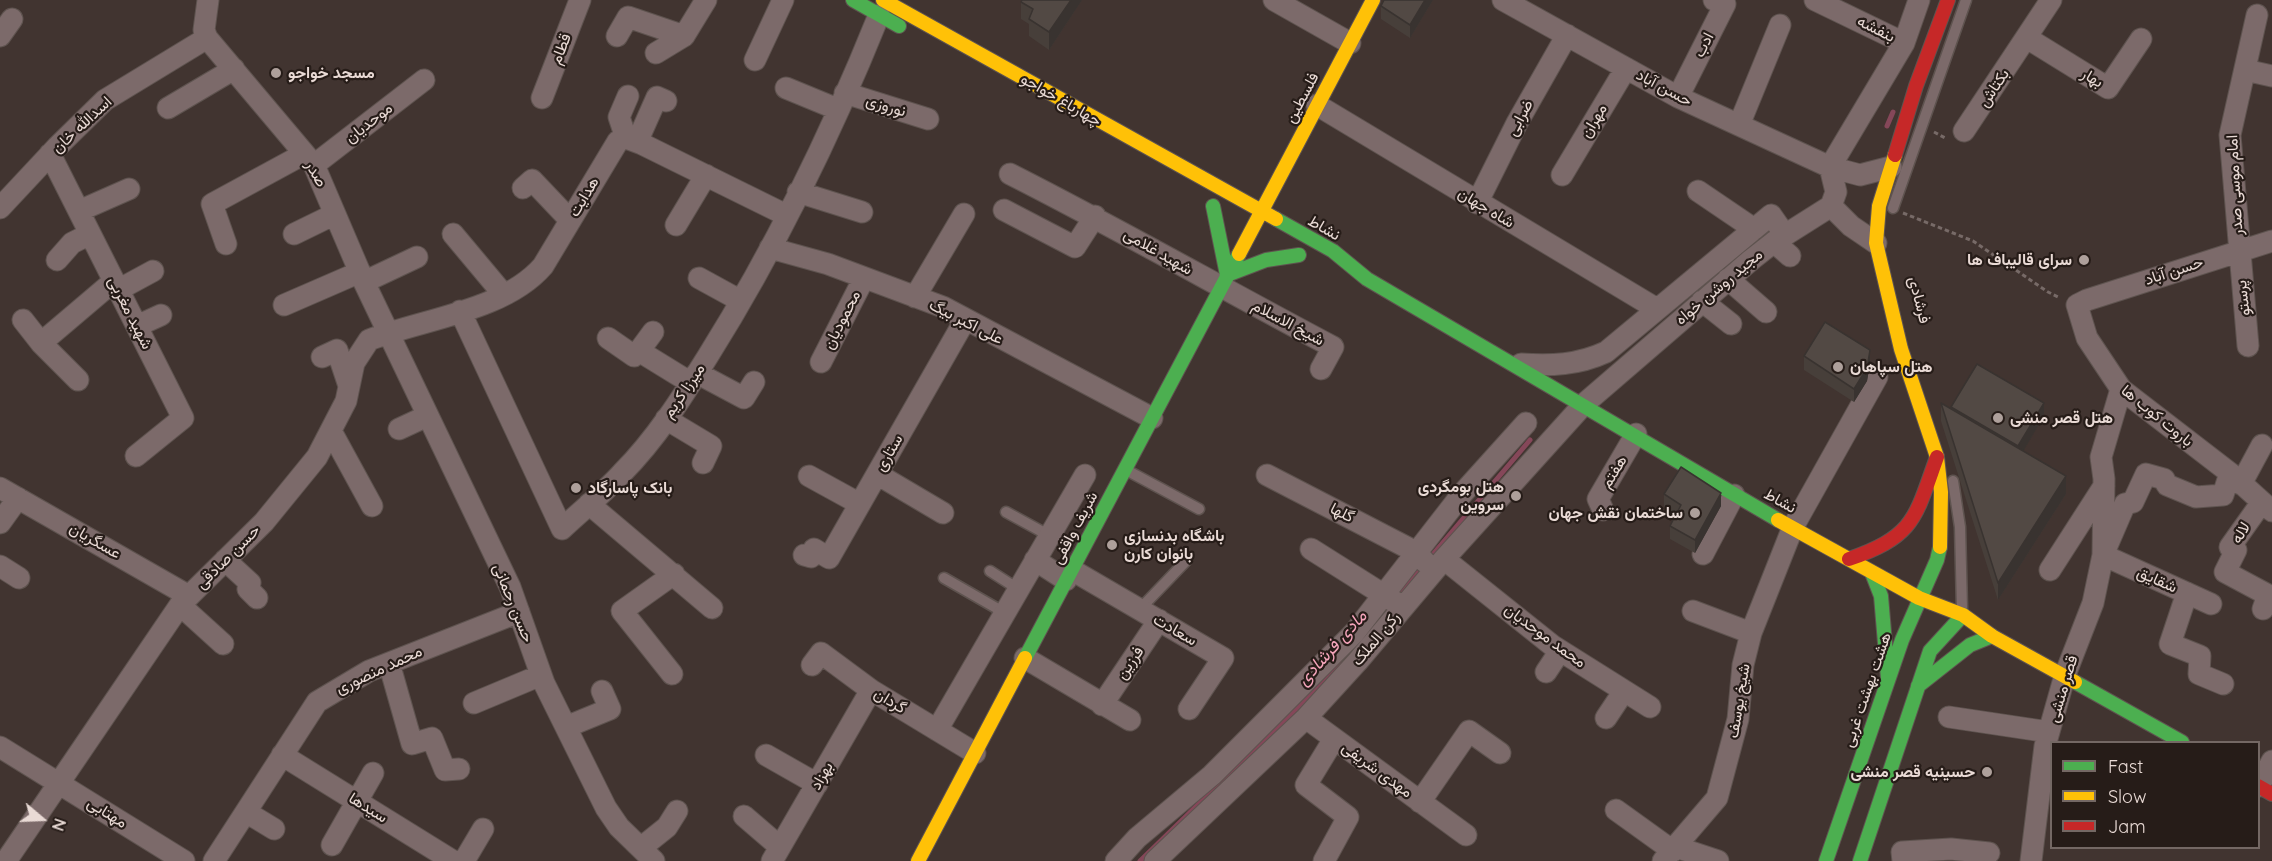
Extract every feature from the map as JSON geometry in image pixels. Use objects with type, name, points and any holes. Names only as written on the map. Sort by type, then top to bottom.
[{"type":"main road","name":"چهارباغ خواجو","points":[[853,0],[881,7],[1260,211]]},
{"type":"main road","name":"فلسطین","points":[[1260,211],[1371,0]]},
{"type":"main road","name":"فرشادی","points":[[1919,598],[1937,560],[1940,546],[1941,492],[1937,457],[1901,349],[1883,246],[1879,206],[1916,86],[1948,0]]},
{"type":"main road","name":"چهارباغ خواجو","points":[[881,7],[910,32]]},
{"type":"main road","points":[[1299,255],[1266,260],[1224,281],[1208,203],[1315,263]]},
{"type":"main road","name":"شریف واقفی","points":[[918,861],[1224,281],[1242,223],[1260,211]]},
{"type":"main road","name":"نشاط","points":[[1260,211],[1333,251],[1367,279],[1636,434],[1734,495],[1919,598],[1962,615],[1992,636],[2180,741]]},
{"type":"main road","name":"نشاط","points":[[1334,270],[1367,279]]},
{"type":"main road","points":[[1849,559],[1887,544],[1912,521],[1921,506],[1937,457]]},
{"type":"main road","points":[[1872,573],[1881,596],[1888,679]]},
{"type":"main road","name":"هشت بهشت غربی","points":[[1826,861],[1888,679],[1919,598]]},
{"type":"main road","points":[[1860,861],[1930,651],[1962,615]]},
{"type":"main road","points":[[1902,640],[1910,634],[1922,637],[1930,651]]},
{"type":"main road","points":[[1918,686],[1970,645],[1992,636]]},
{"type":"street","points":[[207,38],[204,30],[208,0]]},
{"type":"street","name":"قطام","points":[[542,98],[580,0]]},
{"type":"street","points":[[656,53],[684,36],[706,0]]},
{"type":"street","points":[[755,60],[783,0]]},
{"type":"street","points":[[1274,0],[1349,42]]},
{"type":"street","name":"حسن آباد","points":[[1503,0],[1678,97],[1830,167],[1860,175],[1891,167]]},
{"type":"street","name":"ادب","points":[[1678,97],[1725,4],[1714,0]]},
{"type":"street","name":"بنفشه","points":[[1815,0],[1904,43]]},
{"type":"street","points":[[1883,246],[1851,226],[1831,206],[1836,192],[1830,167],[1904,43],[1919,0]]},
{"type":"street","name":"بکتاش","points":[[1964,131],[2051,0]]},
{"type":"street","name":"میرزا کریم","points":[[460,311],[562,529],[623,473],[666,419],[694,378],[770,249],[841,101],[881,7]]},
{"type":"street","name":"امام موسی صدر","points":[[2238,250],[2230,135],[2258,15]]},
{"type":"street","points":[[617,36],[628,17],[684,36]]},
{"type":"street","points":[[1739,125],[1780,25]]},
{"type":"street","name":"ضرابی","points":[[1477,203],[1523,112],[1567,35]]},
{"type":"street","name":"صدر","points":[[207,38],[309,160],[388,333]]},
{"type":"street","name":"اسدالله خان","points":[[0,208],[105,100],[207,38]]},
{"type":"street","name":"بهار","points":[[2027,38],[2108,88],[2141,39]]},
{"type":"street","name":"مهران","points":[[1562,175],[1626,68]]},
{"type":"street","points":[[168,108],[234,69]]},
{"type":"street","points":[[2245,70],[2272,76]]},
{"type":"street","name":"موحدیان","points":[[226,244],[212,204],[309,160],[424,80]]},
{"type":"street","name":"نوروزی","points":[[786,88],[928,119]]},
{"type":"street","points":[[628,96],[619,117],[632,140],[786,215]]},
{"type":"street","name":"هدایت","points":[[388,333],[504,295],[531,279],[569,231],[618,141],[632,140],[657,97],[666,101]]},
{"type":"street","name":"شاه جهان","points":[[1317,105],[1657,309]]},
{"type":"street","name":"شهید مغربی","points":[[50,154],[183,418],[136,456]]},
{"type":"street","name":"شهید غلامی","points":[[1010,174],[1224,281]]},
{"type":"street","points":[[676,225],[706,175]]},
{"type":"street","points":[[523,188],[531,180],[569,231]]},
{"type":"street","points":[[79,211],[129,189]]},
{"type":"street","points":[[1698,191],[1754,229]]},
{"type":"street","points":[[798,192],[862,212]]},
{"type":"street","name":"مجید روشن خواه","points":[[1584,404],[1728,279],[1780,238],[1831,206]]},
{"type":"street","points":[[1004,210],[1075,247],[1095,216]]},
{"type":"street","points":[[294,234],[335,214]]},
{"type":"street","points":[[915,297],[964,214]]},
{"type":"street","name":"مجید روشن خواه","points":[[1517,364],[1545,366],[1587,361],[1626,337],[1771,215],[1780,238]]},
{"type":"street","points":[[57,260],[72,243],[90,234]]},
{"type":"street","points":[[453,234],[504,295]]},
{"type":"street","points":[[1780,238],[1791,256]]},
{"type":"street","name":"حسن آباد","points":[[2077,306],[2087,300],[2272,241]]},
{"type":"street","name":"علی اکبر بیگ","points":[[770,249],[828,264],[915,297],[965,320],[1152,418]]},
{"type":"street","name":"پرستو","points":[[2238,250],[2248,346]]},
{"type":"street","points":[[284,305],[417,257]]},
{"type":"street","points":[[41,344],[116,285],[153,271]]},
{"type":"street","points":[[699,278],[741,301]]},
{"type":"street","name":"محمودیان","points":[[821,362],[864,278]]},
{"type":"street","points":[[1728,279],[1766,312]]},
{"type":"street","name":"شیخ الاسلام","points":[[1224,281],[1333,346],[1321,369]]},
{"type":"street","points":[[1702,301],[1731,324]]},
{"type":"street","name":"باروت کوب ها","points":[[2077,306],[2087,338],[2121,389],[2167,417],[2267,506]]},
{"type":"street","points":[[137,326],[161,315]]},
{"type":"street","name":"ستاری","points":[[804,555],[811,557],[814,549],[829,558],[965,320]]},
{"type":"street","points":[[21,328],[78,380]]},
{"type":"street","points":[[608,338],[634,356],[653,332]]},
{"type":"street","name":"حسن صادقی","points":[[6,861],[185,600],[264,522],[317,457],[346,402],[360,350],[369,340],[388,333]]},
{"type":"street","name":"حسن رحمانی","points":[[388,333],[510,587],[541,675],[606,808],[619,827],[648,854]]},
{"type":"street","points":[[322,357],[337,350],[349,387]]},
{"type":"street","points":[[639,351],[694,378],[744,398],[754,382]]},
{"type":"street","points":[[1793,527],[1877,377]]},
{"type":"street","name":"قصر منشی","points":[[2031,861],[2046,781],[2049,732],[2065,675],[2093,603],[2103,555],[2104,486],[2101,457],[2121,389]]},
{"type":"street","name":"رکن الملک","points":[[1163,859],[1306,718],[1350,670],[1438,565],[1584,404]]},
{"type":"street","points":[[399,429],[427,416]]},
{"type":"street","points":[[666,419],[711,446],[703,463]]},
{"type":"street","name":"رکن الملک","points":[[1116,861],[1137,838],[1212,775],[1335,653],[1462,494],[1526,423]]},
{"type":"street","points":[[331,430],[372,506]]},
{"type":"street","name":"هفتم","points":[[1603,510],[1598,499],[1636,434]]},
{"type":"street","points":[[2236,478],[2262,445]]},
{"type":"street","points":[[877,474],[943,513]]},
{"type":"street","name":"قصر منشی","points":[[2103,555],[2125,504],[2133,502],[2146,474],[2164,479],[2167,485],[2196,497],[2223,495],[2236,478]]},
{"type":"street","points":[[937,730],[1085,475]]},
{"type":"street","name":"گلها","points":[[1267,475],[1416,552]]},
{"type":"street","points":[[809,476],[860,504]]},
{"type":"street","points":[[2050,570],[2104,486]]},
{"type":"street","points":[[0,523],[9,493]]},
{"type":"street","name":"عسگریان","points":[[9,493],[185,600],[223,644]]},
{"type":"street","points":[[1702,554],[1734,495]]},
{"type":"street","points":[[589,504],[712,608]]},
{"type":"street","name":"لاله","points":[[2263,609],[2268,595],[2225,572],[2236,550],[2230,547],[2267,506]]},
{"type":"street","name":"شیخ یوسف","points":[[1671,853],[1718,798],[1738,719],[1743,665],[1751,633],[1793,527]]},
{"type":"street","points":[[1311,549],[1403,607]]},
{"type":"street","name":"محمد موحدیان","points":[[1416,552],[1560,651],[1650,707]]},
{"type":"street","name":"شقایق","points":[[2103,555],[2211,604]]},
{"type":"street","points":[[225,560],[250,583],[248,589],[257,598]]},
{"type":"street","points":[[1035,560],[1069,575]]},
{"type":"street","points":[[0,566],[19,578]]},
{"type":"street","points":[[672,674],[622,611],[674,574]]},
{"type":"street","name":"سعادت","points":[[1069,575],[1140,609],[1223,658],[1189,710]]},
{"type":"street","points":[[2187,593],[2170,644],[2200,656],[2199,675],[2223,684]]},
{"type":"street","points":[[1693,611],[1751,633]]},
{"type":"street","name":"محمد منصوری","points":[[214,861],[317,702],[369,671],[519,612]]},
{"type":"street","name":"فرزین","points":[[1102,705],[1159,620]]},
{"type":"street","points":[[1546,672],[1560,651]]},
{"type":"street","name":"گردان","points":[[812,665],[821,653],[871,690],[975,753]]},
{"type":"street","points":[[1335,653],[1350,670]]},
{"type":"street","points":[[1025,658],[1130,720]]},
{"type":"street","points":[[389,663],[412,744],[432,738],[445,770],[459,769]]},
{"type":"street","points":[[474,703],[541,675]]},
{"type":"street","name":"بهزاد","points":[[776,854],[871,690]]},
{"type":"street","points":[[567,727],[610,709],[602,691]]},
{"type":"street","points":[[1606,718],[1624,691]]},
{"type":"street","points":[[1950,717],[2049,732]]},
{"type":"street","name":"مهدی شریفی","points":[[1306,718],[1466,835]]},
{"type":"street","name":"مهدی شریفی","points":[[1420,802],[1469,731],[1500,753]]},
{"type":"street","name":"مهدی شریفی","points":[[1324,861],[1348,817],[1306,785],[1334,739]]},
{"type":"street","name":"مهتابی","points":[[0,747],[184,861]]},
{"type":"street","name":"سیدها","points":[[282,754],[453,861]]},
{"type":"street","points":[[766,755],[817,784]]},
{"type":"street","points":[[2260,784],[2272,761]]},
{"type":"street","points":[[332,845],[373,773]]},
{"type":"street","points":[[648,854],[677,810]]},
{"type":"street","points":[[1616,810],[1671,853],[1718,861]]},
{"type":"street","points":[[246,812],[274,829]]},
{"type":"street","points":[[744,816],[776,854]]},
{"type":"street","points":[[464,861],[483,829]]},
{"type":"street","points":[[1867,840],[1903,856],[1951,849],[1989,853]]},
{"type":"lane","points":[[1891,216],[1966,0]]},
{"type":"lane","points":[[1260,211],[1260,206],[1349,42]]},
{"type":"lane","name":"فرشادی","points":[[1883,246],[1905,315]]},
{"type":"lane","points":[[1924,379],[1956,493],[1962,551],[1962,615]]},
{"type":"lane","points":[[1124,470],[1199,509]]},
{"type":"lane","points":[[1006,512],[1050,536]]},
{"type":"lane","points":[[1140,609],[1186,561]]},
{"type":"lane","points":[[990,572],[1018,589]]},
{"type":"lane","points":[[944,578],[1005,613]]},
{"type":"path","points":[[1925,116],[1935,133],[1948,140],[1964,131]]},
{"type":"path","points":[[1891,216],[1911,214],[1973,241],[2048,292],[2077,306]]},
{"type":"building","points":[[1022,0],[1071,0],[1049,32],[1029,19],[1033,9],[1021,2]]},
{"type":"building","points":[[1384,0],[1425,0],[1410,25],[1381,6]]},
{"type":"building","name":"هتل سپاهان","points":[[1825,322],[1870,350],[1867,368],[1854,389],[1804,356]]},
{"type":"building","name":"هتل قصر منشی","points":[[1977,364],[2044,403],[2018,446],[1951,407]]},
{"type":"building","points":[[1941,403],[2066,476],[1998,583]]},
{"type":"building","name":"ساختمان نقش جهان","points":[[1681,467],[1721,493],[1695,540],[1670,526],[1681,505],[1664,494]]},
{"type":"waterway","name":"مادی فرشادی","points":[[1887,126],[1893,112]]},
{"type":"waterway","name":"مادی فرشادی","points":[[1428,560],[1530,440]]},
{"type":"waterway","name":"مادی فرشادی","points":[[1397,596],[1422,567]]},
{"type":"waterway","name":"مادی فرشادی","points":[[1140,861],[1325,681],[1350,651]]},
{"type":"traffic: fast","points":[[853,0],[899,26]]},
{"type":"traffic: fast","points":[[1213,206],[1227,275],[1266,260],[1299,255]]},
{"type":"traffic: fast","points":[[1276,219],[1333,251],[1367,279],[1778,520]]},
{"type":"traffic: fast","points":[[1025,658],[1239,254]]},
{"type":"traffic: fast","points":[[1826,861],[1902,640],[1937,560],[1940,547]]},
{"type":"traffic: fast","points":[[1872,573],[1881,596],[1888,679]]},
{"type":"traffic: fast","points":[[1860,861],[1930,651],[1963,615]]},
{"type":"traffic: fast","points":[[1918,686],[1970,645],[1992,636]]},
{"type":"traffic: fast","points":[[2075,682],[2180,741]]},
{"type":"traffic: slow","points":[[883,0],[1276,219]]},
{"type":"traffic: slow","points":[[1239,254],[1373,0]]},
{"type":"traffic: slow","points":[[1895,155],[1879,206],[1876,243],[1901,349],[1937,457],[1941,492],[1940,547]]},
{"type":"traffic: slow","points":[[1778,520],[1919,598],[1963,615],[1992,636],[2075,682]]},
{"type":"traffic: slow","points":[[918,861],[1025,658]]},
{"type":"traffic: jam","points":[[1895,155],[1916,86],[1948,0]]},
{"type":"traffic: jam","points":[[1849,559],[1888,542],[1910,522],[1917,510],[1937,457]]},
{"type":"traffic: jam","points":[[2260,787],[2272,794]]},
{"type":"place","name":"مسجد خواجو","points":[[276,73]]},
{"type":"place","name":"سرای قالیباف ها","points":[[2084,260]]},
{"type":"place","name":"هتل سپاهان","points":[[1838,367]]},
{"type":"place","name":"هتل قصر منشی","points":[[1998,418]]},
{"type":"place","name":"بانک پاسارگاد","points":[[576,488]]},
{"type":"place","name":"هتل بومگردی سروین","points":[[1516,496]]},
{"type":"place","name":"ساختمان نقش جهان","points":[[1695,513]]},
{"type":"place","name":"باشگاه بدنسازی بانوان کارن","points":[[1112,545]]},
{"type":"place","name":"حسینیه قصر منشی","points":[[1987,772]]}]
